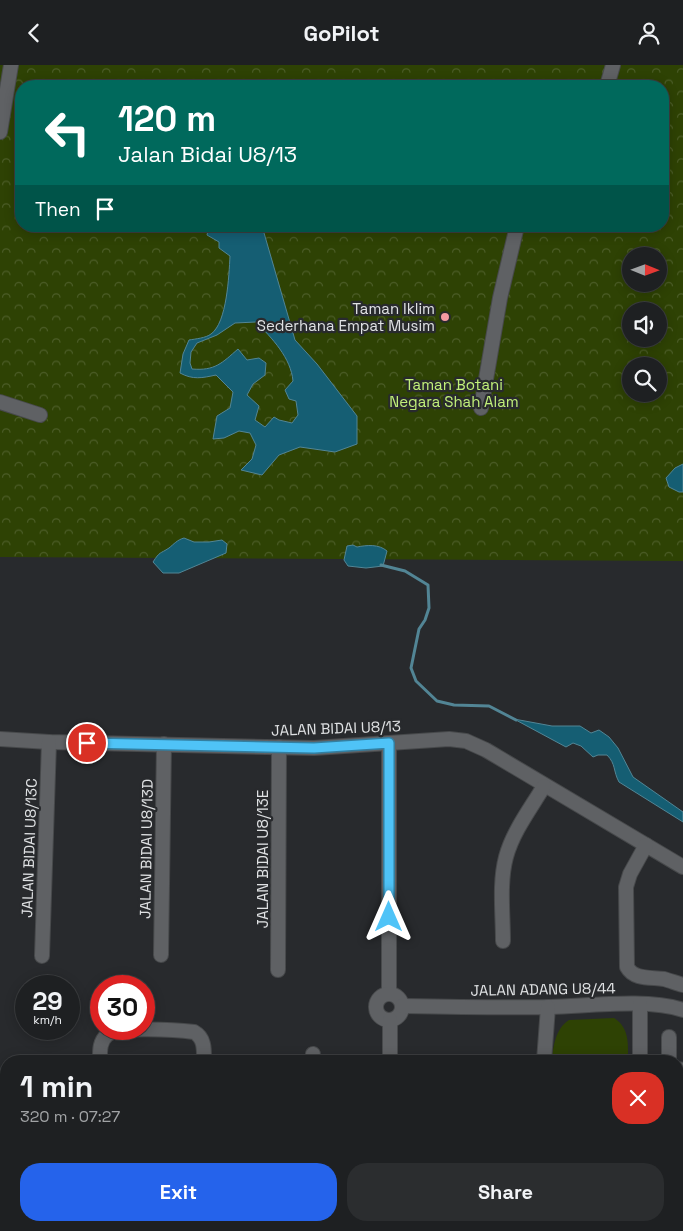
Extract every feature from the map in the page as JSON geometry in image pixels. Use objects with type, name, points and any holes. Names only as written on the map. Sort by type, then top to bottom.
[{"type":"street","points":[[0,132],[11,65]]},
{"type":"street","points":[[609,80],[613,65]]},
{"type":"street","points":[[481,408],[500,298],[516,232]]},
{"type":"street","points":[[0,402],[40,415]]},
{"type":"street","name":"JALAN BIDAI U8/13","points":[[0,739],[49,742],[279,747],[339,747],[449,739],[466,741],[486,750],[683,867]]},
{"type":"street","name":"JALAN BIDAI U8/13C","points":[[42,956],[49,742]]},
{"type":"street","points":[[389,743],[389,994]]},
{"type":"street","name":"JALAN BIDAI U8/13D","points":[[161,955],[164,745]]},
{"type":"street","name":"JALAN BIDAI U8/13E","points":[[278,970],[279,747]]},
{"type":"street","points":[[503,941],[503,880],[506,856],[518,830],[544,786]]},
{"type":"street","points":[[646,845],[630,874],[626,887],[627,967],[629,971],[641,977],[662,979],[683,985]]},
{"type":"street","points":[[389,994],[400,999],[402,1006],[397,1017],[390,1019],[382,1017],[376,1007],[381,997],[389,994]]},
{"type":"street","points":[[640,1004],[640,1055]]},
{"type":"street","name":"JALAN ADANG U8/44","points":[[402,1006],[548,1007],[640,1004],[661,1005],[683,1010]]},
{"type":"street","points":[[544,1055],[548,1007]]},
{"type":"street","points":[[390,1019],[390,1055]]},
{"type":"street","points":[[100,1055],[100,1047],[107,1035],[120,1030],[194,1032],[199,1034],[202,1040],[204,1055]]},
{"type":"street","points":[[669,1037],[669,1055]]},
{"type":"green space","name":"Taman Botani Negara Shah Alam","points":[[0,65],[683,65],[683,561],[0,557]]},
{"type":"green space","points":[[614,1018],[623,1027],[627,1037],[628,1055],[552,1055],[558,1033],[569,1020]]},
{"type":"water","points":[[208,232],[264,232],[295,340],[317,364],[357,416],[357,444],[335,452],[300,447],[279,455],[262,475],[241,470],[252,459],[256,445],[250,433],[239,431],[224,438],[213,439],[217,416],[230,408],[233,392],[216,375],[198,378],[180,373],[183,354],[189,340],[211,334],[221,320],[226,298],[230,256],[219,248],[219,242],[207,235]],"holes":[[[256,322],[274,342],[289,364],[293,381],[285,390],[289,399],[296,401],[298,415],[292,423],[274,417],[265,427],[255,420],[259,406],[247,395],[253,384],[265,375],[266,363],[259,358],[247,360],[238,349],[218,365],[207,369],[192,369],[190,363],[191,352],[197,343],[217,335],[235,323]]]},
{"type":"water","points":[[683,464],[683,492],[679,492],[669,487],[666,478],[675,468]]},
{"type":"water","points":[[184,538],[194,542],[222,540],[227,544],[226,553],[179,573],[163,573],[153,562],[160,553]]},
{"type":"water","points":[[353,545],[357,547],[380,547],[387,551],[383,566],[366,568],[348,566],[344,560],[347,546]]},
{"type":"water","points":[[514,719],[552,726],[580,726],[591,733],[599,730],[609,737],[618,748],[633,777],[683,812],[683,822],[619,782],[612,761],[607,755],[593,757],[581,746],[573,743],[566,747]]},
{"type":"waterway","points":[[381,565],[405,571],[428,585],[429,608],[425,620],[419,629],[411,668],[416,681],[437,701],[454,705],[489,706],[516,720]]},
{"type":"place","name":"Taman Iklim Sederhana Empat Musim","points":[[445,317]]},
{"type":"route","points":[[87,743],[314,748],[389,743],[389,917]]}]
